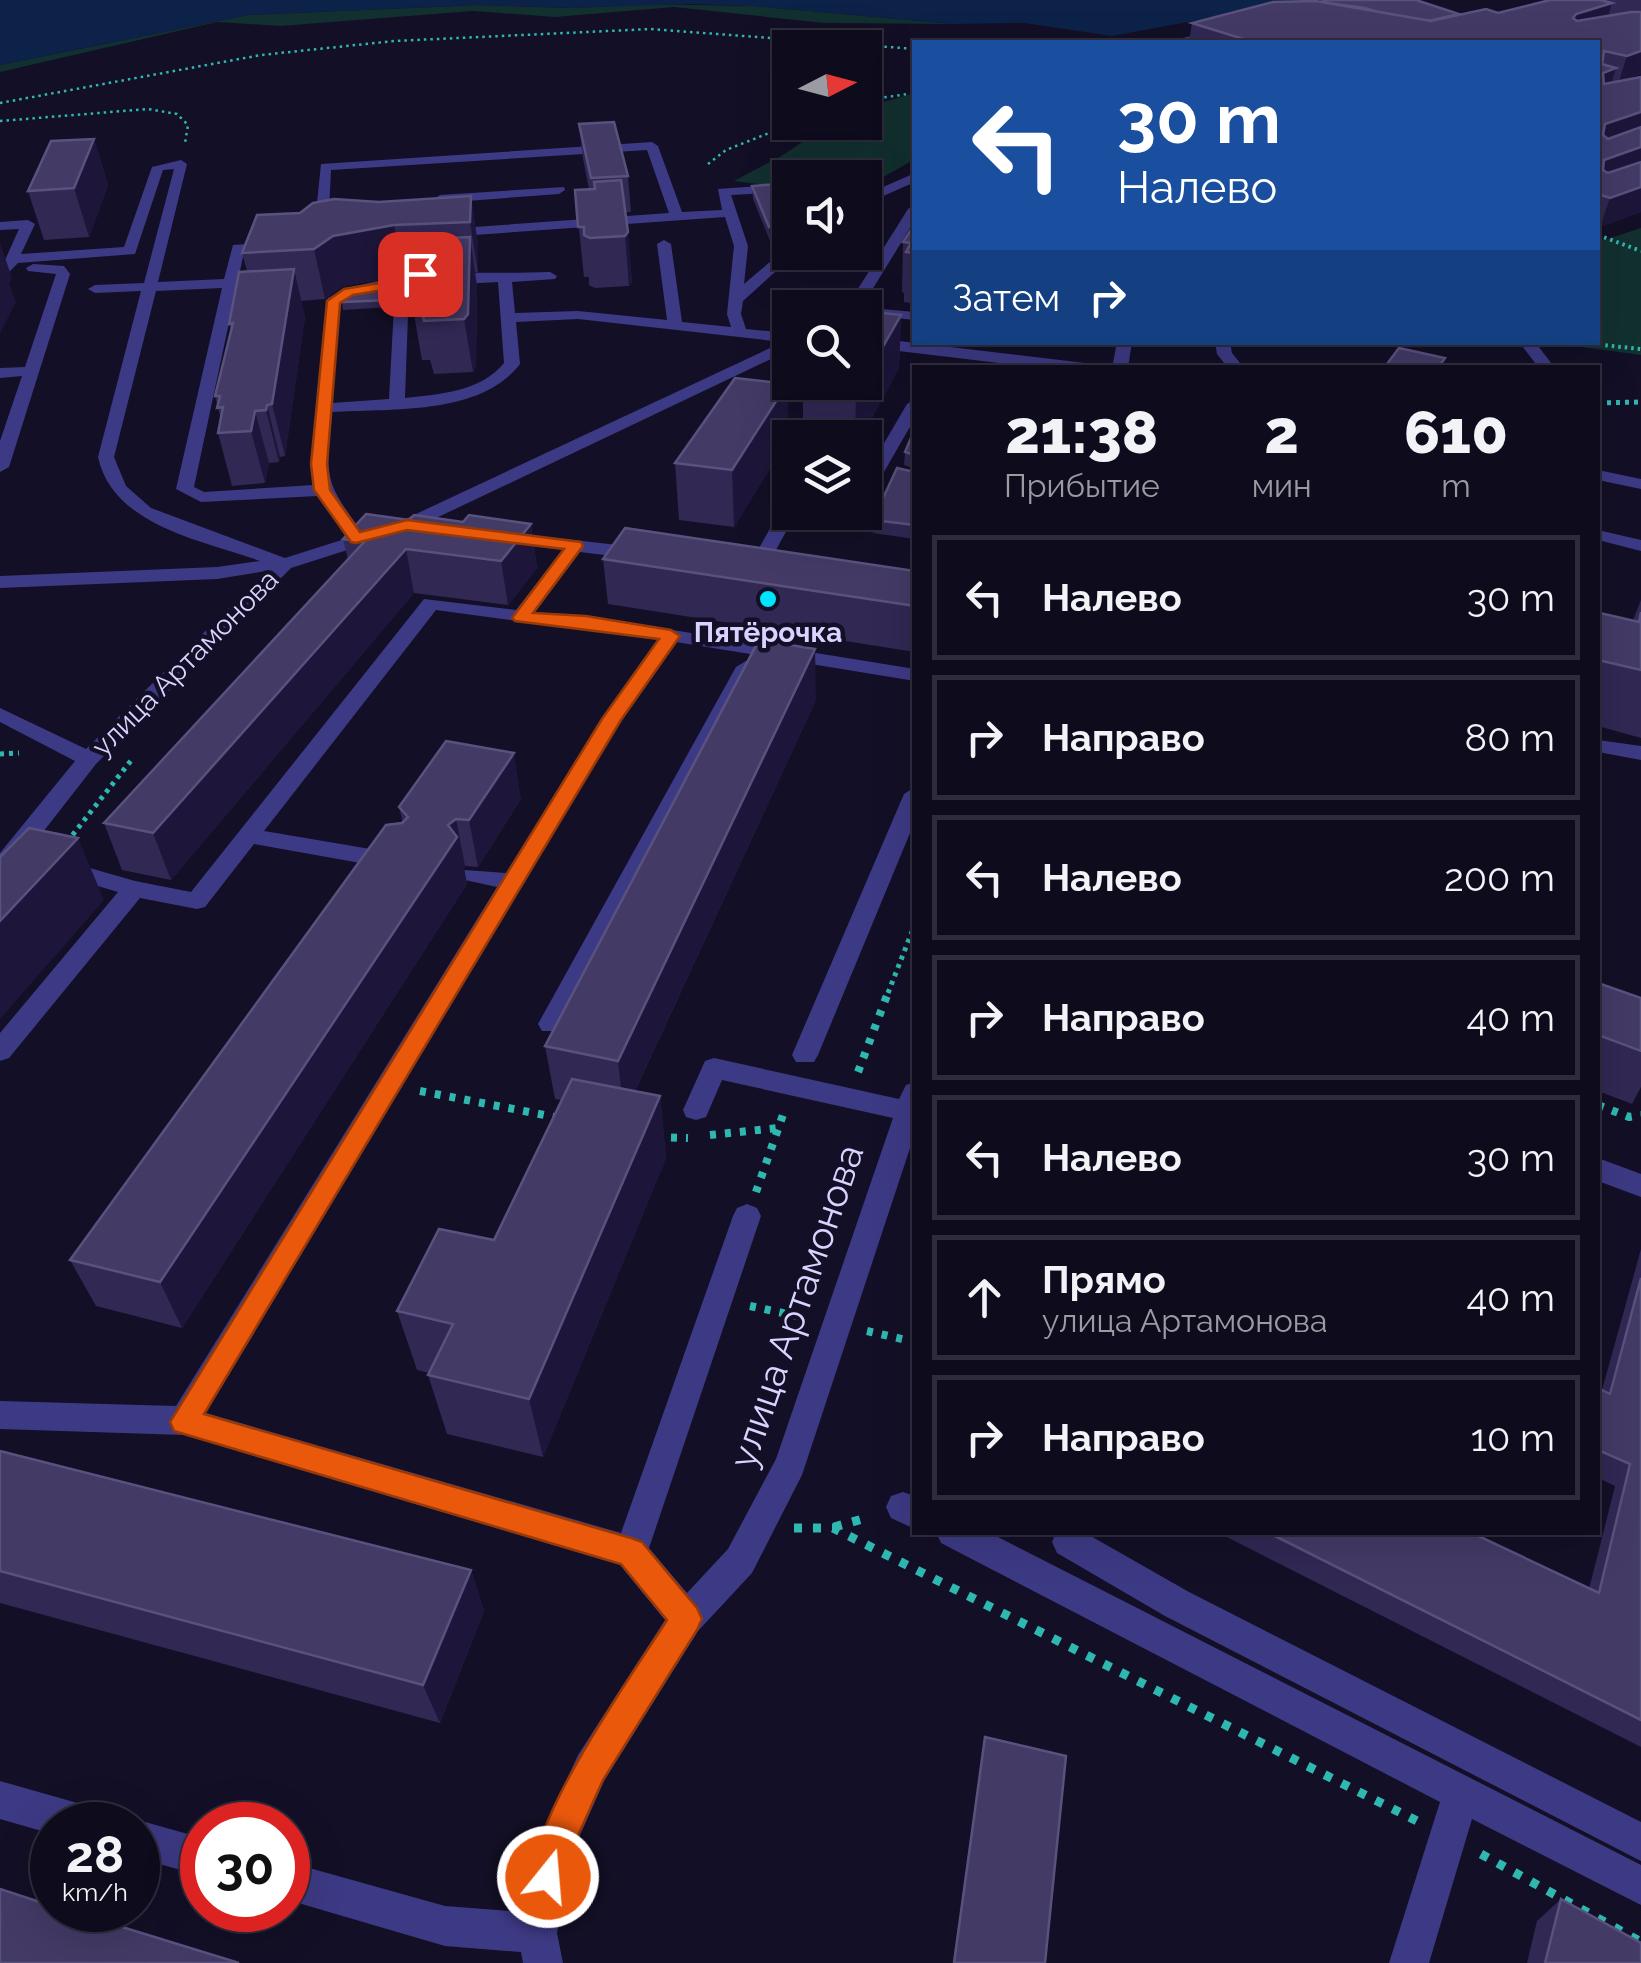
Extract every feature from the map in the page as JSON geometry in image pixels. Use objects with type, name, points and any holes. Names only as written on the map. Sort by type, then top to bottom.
[{"type":"street","points":[[1187,40],[1239,28]]},
{"type":"street","points":[[321,242],[326,167],[652,146],[676,217]]},
{"type":"street","points":[[551,152],[567,224]]},
{"type":"street","points":[[499,156],[505,194]]},
{"type":"street","points":[[7,266],[130,251],[158,167],[181,164],[106,457],[108,472],[132,503],[145,512],[284,564]]},
{"type":"street","points":[[882,192],[912,178]]},
{"type":"street","points":[[740,332],[734,314],[741,246],[723,192],[772,189]]},
{"type":"street","points":[[431,199],[560,190]]},
{"type":"street","points":[[323,206],[340,205]]},
{"type":"street","points":[[420,235],[730,213]]},
{"type":"street","points":[[865,290],[912,214]]},
{"type":"street","points":[[0,226],[28,224],[7,266]]},
{"type":"street","points":[[322,490],[202,497],[186,489],[231,314],[229,283],[238,248],[338,241]]},
{"type":"street","points":[[664,244],[675,326]]},
{"type":"street","points":[[0,467],[63,274],[59,269],[7,266]]},
{"type":"street","points":[[736,299],[772,268]]},
{"type":"street","points":[[356,538],[322,490],[319,464],[336,298],[349,292],[402,285],[421,277],[550,276]]},
{"type":"street","points":[[324,408],[468,394],[497,382],[512,364],[506,279]]},
{"type":"street","points":[[96,289],[229,283]]},
{"type":"street","points":[[397,401],[402,285]]},
{"type":"street","points":[[314,308],[333,307]]},
{"type":"street","points":[[882,313],[912,316]]},
{"type":"street","points":[[510,318],[578,315],[772,338]]},
{"type":"street","points":[[882,344],[1060,365]]},
{"type":"street","points":[[1529,345],[1545,365]]},
{"type":"street","name":"улица Артамонова","points":[[5,858],[88,759],[284,564],[356,538],[407,525],[772,350]]},
{"type":"street","points":[[0,373],[32,371]]},
{"type":"street","points":[[882,465],[912,410]]},
{"type":"street","points":[[1600,475],[1641,484]]},
{"type":"street","points":[[407,525],[444,530]]},
{"type":"street","points":[[759,567],[779,530]]},
{"type":"street","points":[[482,534],[673,557]]},
{"type":"street","points":[[1600,536],[1641,546]]},
{"type":"street","points":[[521,618],[575,546]]},
{"type":"street","points":[[0,582],[217,572],[284,564]]},
{"type":"street","points":[[5,858],[197,901],[431,603],[521,618],[586,622],[912,675]]},
{"type":"street","points":[[184,1422],[612,719],[671,636]]},
{"type":"street","points":[[550,1024],[755,649]]},
{"type":"street","points":[[0,714],[88,759]]},
{"type":"street","points":[[1600,746],[1641,753]]},
{"type":"street","points":[[804,1056],[912,801]]},
{"type":"street","points":[[250,836],[404,862]]},
{"type":"street","points":[[473,875],[512,882]]},
{"type":"street","points":[[0,1051],[134,889]]},
{"type":"street","points":[[696,1110],[714,1068],[848,1098],[912,1101]]},
{"type":"street","name":"улица Артамонова","points":[[540,1948],[554,1849],[591,1768],[686,1619],[740,1561],[792,1464],[912,1101]]},
{"type":"street","points":[[1600,1171],[1641,1186]]},
{"type":"street","points":[[631,1552],[747,1216]]},
{"type":"street","points":[[0,1415],[184,1422],[631,1552],[686,1619]]},
{"type":"street","points":[[958,1535],[1641,1886]]},
{"type":"street","points":[[1072,1535],[1069,1542],[1177,1604],[1641,1842]]},
{"type":"street","points":[[1409,1963],[1461,1795]]},
{"type":"street","points":[[0,1800],[30,1809]]},
{"type":"street","points":[[310,1888],[540,1948]]},
{"type":"path","points":[[0,103],[262,54],[394,41],[651,29],[912,49]]},
{"type":"path","points":[[882,98],[912,93]]},
{"type":"path","points":[[0,122],[116,110],[165,110],[188,125],[181,164]]},
{"type":"path","points":[[708,164],[726,150],[772,132]]},
{"type":"path","points":[[1600,236],[1641,250]]},
{"type":"path","points":[[1600,345],[1641,349]]},
{"type":"path","points":[[1600,402],[1641,402]]},
{"type":"path","points":[[848,1098],[912,932]]},
{"type":"path","points":[[389,1084],[577,1121]]},
{"type":"path","points":[[747,1216],[794,1086]]},
{"type":"path","points":[[1600,1106],[1629,1117],[1641,1115]]},
{"type":"path","points":[[652,1136],[671,1140],[778,1128]]},
{"type":"path","points":[[758,1528],[833,1528],[1448,1836],[1641,1942]]},
{"type":"green space","points":[[645,4],[753,6],[954,24],[824,23],[674,7],[555,17],[473,11],[280,26],[217,22],[0,72],[0,65],[248,15],[478,5],[571,8]]},
{"type":"green space","points":[[912,94],[912,161],[882,178],[882,160],[774,160],[806,140],[882,140],[882,102]]},
{"type":"green space","points":[[772,161],[772,182],[734,181]]},
{"type":"green space","points":[[1641,228],[1641,355],[1567,345],[1600,345],[1600,241]]},
{"type":"water","points":[[0,0],[1308,0],[1112,36],[1024,23],[954,24],[689,4],[571,8],[478,5],[248,15],[0,65]]},
{"type":"building","points":[[1416,0],[1459,14],[1428,21],[1320,2]]},
{"type":"building","points":[[1550,0],[1612,3],[1576,14],[1573,18],[1577,21],[1641,12],[1641,51],[1627,56],[1604,51],[1602,64],[1616,68],[1603,73],[1604,84],[1641,77],[1641,112],[1605,124],[1603,135],[1608,139],[1641,127],[1641,147],[1604,160],[1603,170],[1608,173],[1641,162],[1641,187],[1610,198],[1600,195],[1600,40],[1247,40],[1192,23],[1273,2],[1316,1],[1431,21],[1486,9],[1498,13]]},
{"type":"building","points":[[614,122],[628,176],[591,178],[579,124]]},
{"type":"building","points":[[94,139],[74,188],[28,191],[51,141]]},
{"type":"building","points":[[621,180],[628,232],[625,236],[584,235],[584,227],[578,227],[575,190],[595,189],[594,182]]},
{"type":"building","points":[[772,184],[769,227],[752,186]]},
{"type":"building","points":[[471,196],[470,222],[394,225],[333,236],[314,249],[242,253],[257,215],[300,213],[313,203],[334,199],[379,202]]},
{"type":"building","points":[[912,228],[912,253],[906,252],[911,243],[903,242]]},
{"type":"building","points":[[470,237],[468,314],[464,319],[424,321],[421,307],[413,308],[416,254],[403,255],[404,240]]},
{"type":"building","points":[[294,269],[272,404],[266,410],[255,411],[251,431],[218,433],[223,407],[217,408],[220,396],[215,396],[233,323],[229,324],[239,272]]},
{"type":"building","points":[[390,285],[389,300],[342,302],[354,292]]},
{"type":"building","points":[[882,313],[901,315],[882,348]]},
{"type":"building","points":[[1399,348],[1445,358],[1440,365],[1386,365]]},
{"type":"building","points":[[735,378],[772,382],[772,400],[777,400],[732,470],[675,463]]},
{"type":"building","points":[[911,438],[912,438],[912,454],[905,452]]},
{"type":"building","points":[[897,468],[912,471],[912,525],[882,521],[882,500]]},
{"type":"building","points":[[366,514],[463,522],[469,515],[531,524],[501,561],[406,549],[153,833],[104,823],[364,542],[343,539]]},
{"type":"building","points":[[625,528],[912,571],[912,606],[603,559]]},
{"type":"building","points":[[1641,612],[1641,670],[1600,660],[1600,613],[1639,622]]},
{"type":"building","points":[[759,640],[815,649],[618,1061],[545,1046]]},
{"type":"building","points":[[446,741],[514,753],[469,820],[456,819],[448,825],[457,837],[160,1282],[70,1260],[386,825],[402,823],[408,817],[399,807]]},
{"type":"building","points":[[29,828],[78,838],[0,921],[0,857]]},
{"type":"building","points":[[1600,984],[1641,998],[1641,1051],[1600,1036]]},
{"type":"building","points":[[572,1079],[660,1096],[529,1399],[428,1375],[453,1324],[397,1311],[439,1229],[494,1240]]},
{"type":"building","points":[[1641,1278],[1641,1720],[1273,1535],[1476,1535],[1599,1593],[1630,1464],[1600,1451],[1600,1389],[1610,1394]]},
{"type":"building","points":[[0,1451],[471,1570],[423,1685],[0,1571]]},
{"type":"building","points":[[985,1737],[1066,1756],[1045,1963],[954,1963]]},
{"type":"building","points":[[0,1889],[30,1899],[30,1932],[138,1932],[239,1963],[0,1963]]},
{"type":"building","points":[[1561,1899],[1641,1943],[1641,1963],[1545,1963]]},
{"type":"place","name":"Пятёрочка","points":[[768,599]]},
{"type":"route","points":[[420,274],[421,280],[349,292],[333,301],[319,464],[322,490],[356,538],[407,525],[575,546],[521,618],[586,622],[671,636],[612,719],[184,1422],[631,1552],[686,1619],[591,1768],[554,1849],[548,1877]]}]
